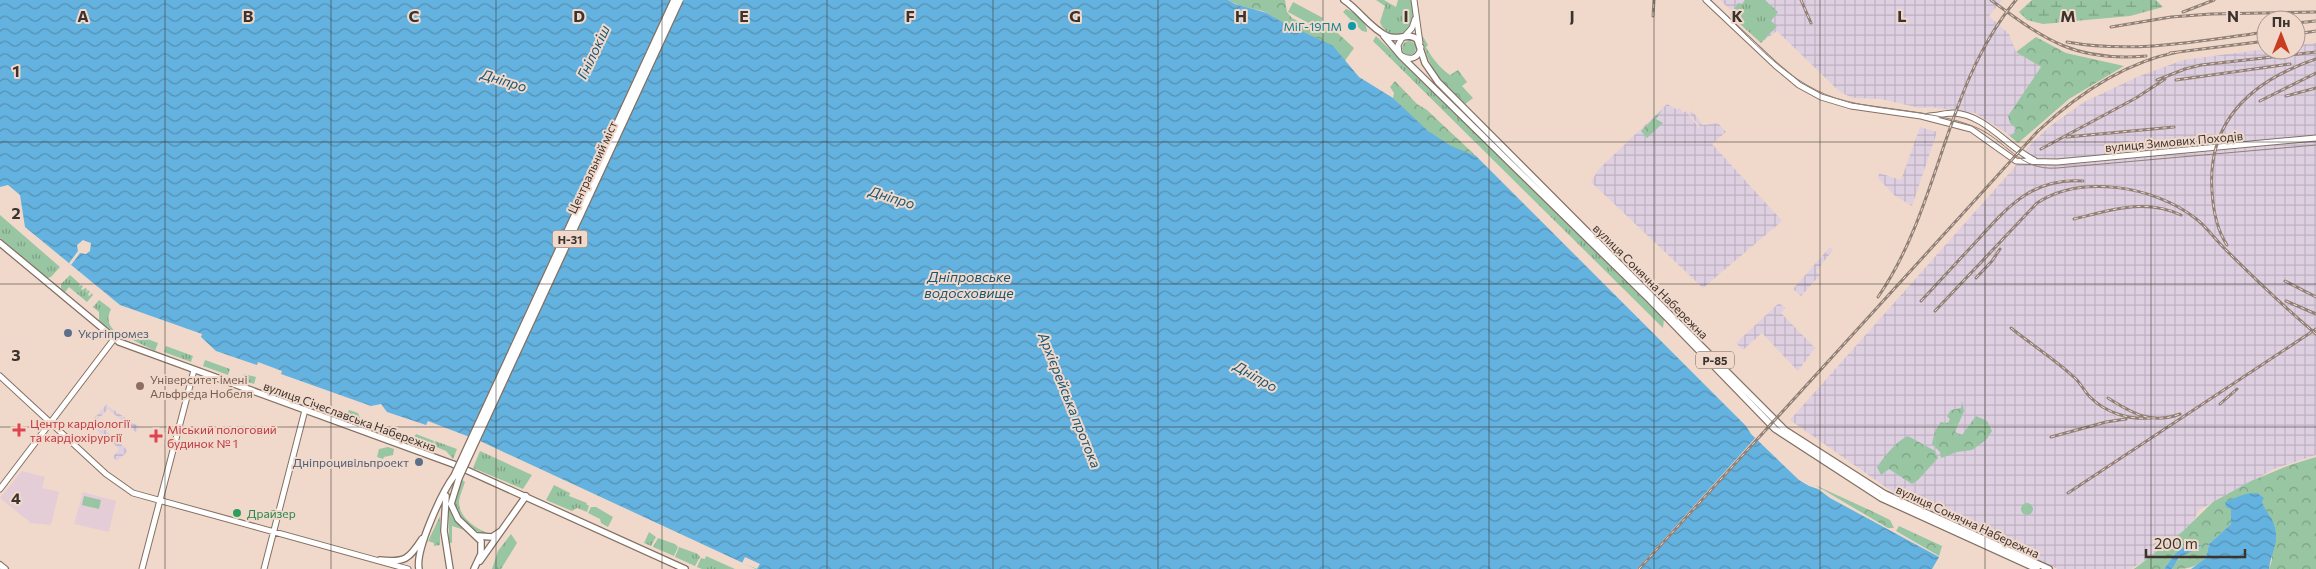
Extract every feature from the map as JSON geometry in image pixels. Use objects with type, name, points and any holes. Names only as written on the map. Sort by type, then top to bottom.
[{"type":"main road","name":"Центральний міст","points":[[456,477],[674,0]]},
{"type":"main road","name":"Центральний міст","points":[[456,477],[680,0]]},
{"type":"main road","name":"вулиця Сонячна Набережна","points":[[1344,0],[1381,32],[1400,55],[1643,293],[1758,413],[1782,434],[1881,498],[2037,569]]},
{"type":"main road","points":[[1414,0],[1420,45],[1419,54],[1414,58],[1406,59],[1400,55],[1398,46],[1413,25],[1415,13]]},
{"type":"main road","name":"вулиця Зимових Походів","points":[[1706,0],[1774,65],[1799,85],[1828,100],[1864,109],[1921,116],[1971,129],[2015,160],[2057,162],[2316,138]]},
{"type":"main road","name":"вулиця Сонячна Набережна","points":[[1381,32],[1390,37],[1414,37],[1420,45],[1428,69],[1444,88],[1628,270],[1778,425],[1885,494],[2050,569]]},
{"type":"main road","name":"вулиця Зимових Походів","points":[[1921,116],[1954,113],[1972,119],[1996,132],[2020,153],[2035,160]]},
{"type":"main road","name":"вулиця Січеславська Набережна","points":[[0,243],[114,339],[448,462],[685,569]]},
{"type":"main road","points":[[0,489],[114,339]]},
{"type":"main road","points":[[142,569],[194,370]]},
{"type":"main road","points":[[0,376],[118,484],[138,495],[408,569]]},
{"type":"main road","points":[[264,569],[305,410]]},
{"type":"main road","name":"Н-31","points":[[450,569],[445,543],[444,516],[446,495],[456,477]]},
{"type":"main road","points":[[380,560],[397,562],[407,559],[427,531],[456,477]]},
{"type":"main road","points":[[456,477],[451,500],[452,509],[458,519],[480,539],[482,548],[474,568]]},
{"type":"main road","points":[[474,568],[484,558],[505,529],[526,496]]},
{"type":"main road","points":[[474,534],[482,538],[492,537],[505,529]]},
{"type":"main road","points":[[419,569],[418,555],[427,531]]},
{"type":"main road","points":[[0,565],[4,569]]},
{"type":"shaded area","points":[[1720,0],[2002,0],[1989,16],[2009,34],[2016,52],[2041,67],[2018,143],[2005,132],[1975,113],[1930,107],[1920,108],[1881,99],[1853,98],[1840,92],[1777,31],[1763,41]]},
{"type":"shaded area","points":[[2316,43],[2316,455],[2274,469],[2199,510],[2187,533],[2131,569],[2058,569],[1914,504],[1887,488],[1790,420],[2013,169],[2031,144],[2049,127],[2084,102],[2137,77],[2183,60],[2256,50],[2256,60],[2306,60],[2306,44]]},
{"type":"shaded area","points":[[1667,104],[1676,109],[1680,108],[1683,113],[1686,111],[1699,128],[1689,113],[1692,111],[1703,125],[1718,123],[1726,132],[1712,144],[1782,221],[1703,288],[1591,182],[1598,170]]},
{"type":"shaded area","points":[[1920,127],[1937,132],[1912,206],[1894,195],[1878,178],[1879,173],[1901,180]]},
{"type":"shaded area","points":[[1830,247],[1833,250],[1816,271],[1820,275],[1801,296],[1793,289]]},
{"type":"shaded area","points":[[1779,303],[1785,308],[1781,313],[1815,348],[1798,371],[1762,333],[1743,350],[1736,343]]},
{"type":"shaded area","points":[[106,405],[139,427],[136,432],[108,409],[96,421],[128,451],[117,461],[113,457],[119,449],[106,435],[103,437],[91,422]]},
{"type":"shaded area","points":[[22,471],[45,477],[42,488],[59,492],[51,525],[31,523],[0,498]]},
{"type":"shaded area","points":[[83,492],[116,501],[109,532],[74,524]]},
{"type":"green space","points":[[1228,0],[1285,0],[1287,12],[1292,18],[1314,30],[1331,27],[1354,48],[1344,62],[1324,42],[1282,23],[1265,12],[1241,6]]},
{"type":"green space","points":[[1376,0],[1384,0],[1396,7],[1398,0],[1411,0],[1413,17],[1408,29],[1398,34],[1393,34],[1383,28],[1380,22],[1385,6]]},
{"type":"green space","points":[[1745,0],[1765,0],[1778,12],[1771,21],[1777,26],[1761,43],[1730,15],[1738,3],[1742,4]]},
{"type":"green space","points":[[2032,0],[2156,0],[2163,7],[2130,16],[2043,24],[2027,20],[2019,12]]},
{"type":"green space","points":[[1293,2],[1323,18],[1318,28],[1288,12]]},
{"type":"green space","points":[[1346,9],[1360,18],[1367,32],[1362,31],[1343,12]]},
{"type":"green space","points":[[1422,35],[1433,59],[1450,75],[1458,70],[1467,82],[1462,86],[1473,98],[1464,105],[1448,89],[1431,66]]},
{"type":"green space","points":[[1376,36],[1664,319],[1663,328],[1373,41]]},
{"type":"green space","points":[[2036,37],[2066,53],[2124,66],[2069,99],[2018,143],[2010,136],[2015,132],[2016,128],[2010,123],[2008,116],[2041,67],[2016,52]]},
{"type":"green space","points":[[1406,41],[1412,41],[1416,48],[1412,55],[1406,55],[1402,51],[1402,45]]},
{"type":"green space","points":[[1395,81],[1417,104],[1427,110],[1476,156],[1441,141],[1420,125],[1393,98],[1394,93],[1390,87]]},
{"type":"green space","points":[[1662,110],[1656,119],[1663,123],[1647,138],[1641,131]]},
{"type":"green space","points":[[0,215],[60,267],[51,277],[47,278],[0,238]]},
{"type":"green space","points":[[70,275],[80,284],[79,287],[83,286],[81,289],[87,289],[86,293],[88,290],[90,292],[89,296],[92,293],[93,295],[87,302],[69,287],[65,292],[61,289],[61,284]]},
{"type":"green space","points":[[99,300],[111,309],[108,319],[110,326],[121,337],[99,321],[99,312],[93,307]]},
{"type":"green space","points":[[140,336],[158,343],[155,351],[131,339]]},
{"type":"green space","points":[[166,346],[193,356],[191,362],[164,352]]},
{"type":"green space","points":[[205,360],[230,369],[228,375],[203,366]]},
{"type":"green space","points":[[244,374],[256,377],[254,384],[242,380]]},
{"type":"green space","points":[[1962,401],[1964,411],[1955,432],[1962,435],[1976,416],[1987,421],[1992,431],[1986,440],[1972,450],[1957,452],[1941,458],[1940,452],[1932,444],[1935,431],[1941,422],[1948,423],[1950,419],[1947,416],[1951,410],[1961,408]]},
{"type":"green space","points":[[349,410],[358,413],[362,423],[345,417]]},
{"type":"green space","points":[[416,434],[434,441],[433,446],[413,439]]},
{"type":"green space","points":[[1908,436],[1935,451],[1938,458],[1912,484],[1889,469],[1881,475],[1877,467],[1894,446]]},
{"type":"green space","points":[[435,441],[457,449],[453,459],[446,451],[434,446]]},
{"type":"green space","points":[[388,447],[394,449],[393,455],[383,459],[377,457],[379,449]]},
{"type":"green space","points":[[480,451],[532,475],[523,489],[473,468]]},
{"type":"green space","points":[[2316,457],[2316,569],[2269,569],[2272,560],[2270,516],[2264,509],[2262,501],[2245,494],[2235,503],[2231,524],[2209,544],[2206,558],[2202,561],[2191,567],[2172,569],[2184,555],[2201,547],[2197,544],[2174,555],[2164,569],[2134,569],[2182,532],[2213,502],[2251,481],[2290,465]]},
{"type":"green space","points":[[462,480],[465,482],[459,501],[462,513],[475,527],[491,534],[474,529],[458,514],[454,500]]},
{"type":"green space","points":[[554,485],[570,493],[569,496],[587,503],[589,506],[587,512],[577,508],[572,511],[546,500]]},
{"type":"green space","points":[[1815,485],[1890,520],[1894,528],[1888,528]]},
{"type":"green space","points":[[84,496],[101,500],[99,509],[82,505]]},
{"type":"green space","points":[[2025,503],[2029,503],[2033,509],[2029,515],[2025,515],[2021,511],[2021,507]]},
{"type":"green space","points":[[591,507],[596,507],[613,517],[608,527],[601,523],[600,519],[588,513]]},
{"type":"green space","points":[[449,508],[453,518],[464,530],[452,526],[452,543],[449,543]]},
{"type":"green space","points":[[440,516],[440,545],[434,546],[434,543],[428,541]]},
{"type":"green space","points":[[1899,526],[1942,546],[1939,556],[1896,531]]},
{"type":"green space","points":[[649,532],[656,537],[651,546],[644,543]]},
{"type":"green space","points":[[511,534],[517,543],[501,569],[492,569],[498,551]]},
{"type":"green space","points":[[658,538],[675,544],[678,547],[674,556],[653,547]]},
{"type":"green space","points":[[679,547],[698,554],[700,557],[695,566],[675,557]]},
{"type":"green space","points":[[706,556],[735,569],[702,569],[697,567],[701,558],[705,559]]},
{"type":"water","name":"Дніпровське водосховище","points":[[0,0],[1228,0],[1235,4],[1267,13],[1333,46],[1359,77],[1393,98],[1428,131],[1451,146],[1476,156],[1746,426],[1751,434],[1799,480],[1939,557],[1932,569],[756,569],[480,441],[428,421],[426,425],[387,412],[381,404],[371,406],[281,374],[282,371],[258,362],[257,365],[216,351],[201,337],[202,334],[120,305],[25,227],[20,195],[8,185],[0,187]]},
{"type":"water","points":[[2257,493],[2264,498],[2262,501],[2272,519],[2276,535],[2269,569],[2191,569],[2206,558],[2209,544],[2231,524],[2231,509],[2226,507],[2225,502],[2245,494]]},
{"type":"water","points":[[2186,545],[2203,545],[2179,558],[2172,569],[2164,569],[2174,555]]},
{"type":"pier","points":[[83,240],[91,243],[90,251],[86,254],[80,253],[71,265],[69,263],[78,251],[77,245]]},
{"type":"pier","points":[[1757,436],[1759,438],[1640,569],[1637,569]]},
{"type":"pier","points":[[745,557],[760,564],[757,569],[742,563]]},
{"type":"tram line","points":[[1711,0],[1772,60],[1807,85],[1826,94],[1862,105],[1927,114],[1959,121],[1975,127],[1996,139],[2022,160],[2044,168],[2316,145]]},
{"type":"railway","points":[[1653,16],[1654,0]]},
{"type":"railway","points":[[1801,0],[1811,23]]},
{"type":"railway","points":[[1991,0],[2045,37],[2062,45],[2099,55],[2121,57],[2146,56]]},
{"type":"railway","points":[[1878,297],[1899,262],[1916,224],[1957,108],[1973,70],[1992,34],[2016,0]]},
{"type":"railway","points":[[2183,12],[2214,0]]},
{"type":"railway","points":[[2111,27],[2171,17],[2211,14],[2316,12]]},
{"type":"railway","points":[[2306,22],[2316,21]]},
{"type":"railway","points":[[2306,32],[2316,31]]},
{"type":"railway","points":[[2067,42],[2117,47],[2167,45],[2256,33]]},
{"type":"railway","points":[[2170,53],[2256,42]]},
{"type":"railway","points":[[1639,569],[2038,131],[2069,105],[2103,82],[2139,64],[2178,52]]},
{"type":"railway","points":[[2157,80],[2201,65],[2316,52]]},
{"type":"railway","points":[[2227,245],[2216,219],[2212,191],[2212,166],[2217,143],[2226,123],[2239,106],[2273,78],[2316,59]]},
{"type":"railway","points":[[2176,80],[2290,64]]},
{"type":"railway","points":[[2260,101],[2316,73]]},
{"type":"railway","points":[[2041,149],[2136,98],[2165,79]]},
{"type":"railway","points":[[2286,96],[2316,88]]},
{"type":"railway","points":[[2067,137],[2174,127]]},
{"type":"railway","points":[[1921,301],[1997,219],[2021,198],[2049,184],[2065,181],[2083,181]]},
{"type":"railway","points":[[1935,311],[2037,203],[2055,194],[2074,189],[2117,188],[2159,198],[2195,218],[2257,281],[2316,334]]},
{"type":"railway","points":[[2074,219],[2115,209],[2141,206],[2168,210],[2181,215]]},
{"type":"railway","points":[[1976,278],[2000,249]]},
{"type":"railway","points":[[2285,281],[2316,297]]},
{"type":"railway","points":[[2286,301],[2316,314]]},
{"type":"railway","points":[[2011,328],[2068,372],[2096,403],[2118,414],[2134,418],[2151,418]]},
{"type":"railway","points":[[2068,493],[2316,329]]},
{"type":"railway","points":[[2220,404],[2237,389]]},
{"type":"railway","points":[[2108,398],[2142,416],[2160,418],[2180,414]]},
{"type":"railway","points":[[2051,437],[2106,422],[2126,419]]},
{"type":"place","name":"МіГ-19ПМ","points":[[1352,26]]},
{"type":"place","name":"Укргіпромез","points":[[68,333]]},
{"type":"place","name":"Університет імені Альфреда Нобеля","points":[[140,386]]},
{"type":"place","name":"Центр кардіології та кардіохірургії","points":[[19,430]]},
{"type":"place","name":"Міський пологовий будинок № 1","points":[[156,436]]},
{"type":"place","name":"Дніпроцивільпроект","points":[[419,462]]},
{"type":"place","name":"Драйзер","points":[[237,513]]},
{"type":"water label","name":"Гнілокіш","points":[[593,52]]},
{"type":"water label","name":"Дніпро","points":[[504,80]]},
{"type":"water label","name":"Дніпро","points":[[892,197]]},
{"type":"water label","name":"Дніпро","points":[[1256,376]]},
{"type":"water label","name":"Архієрейська протока","points":[[1070,400]]}]
